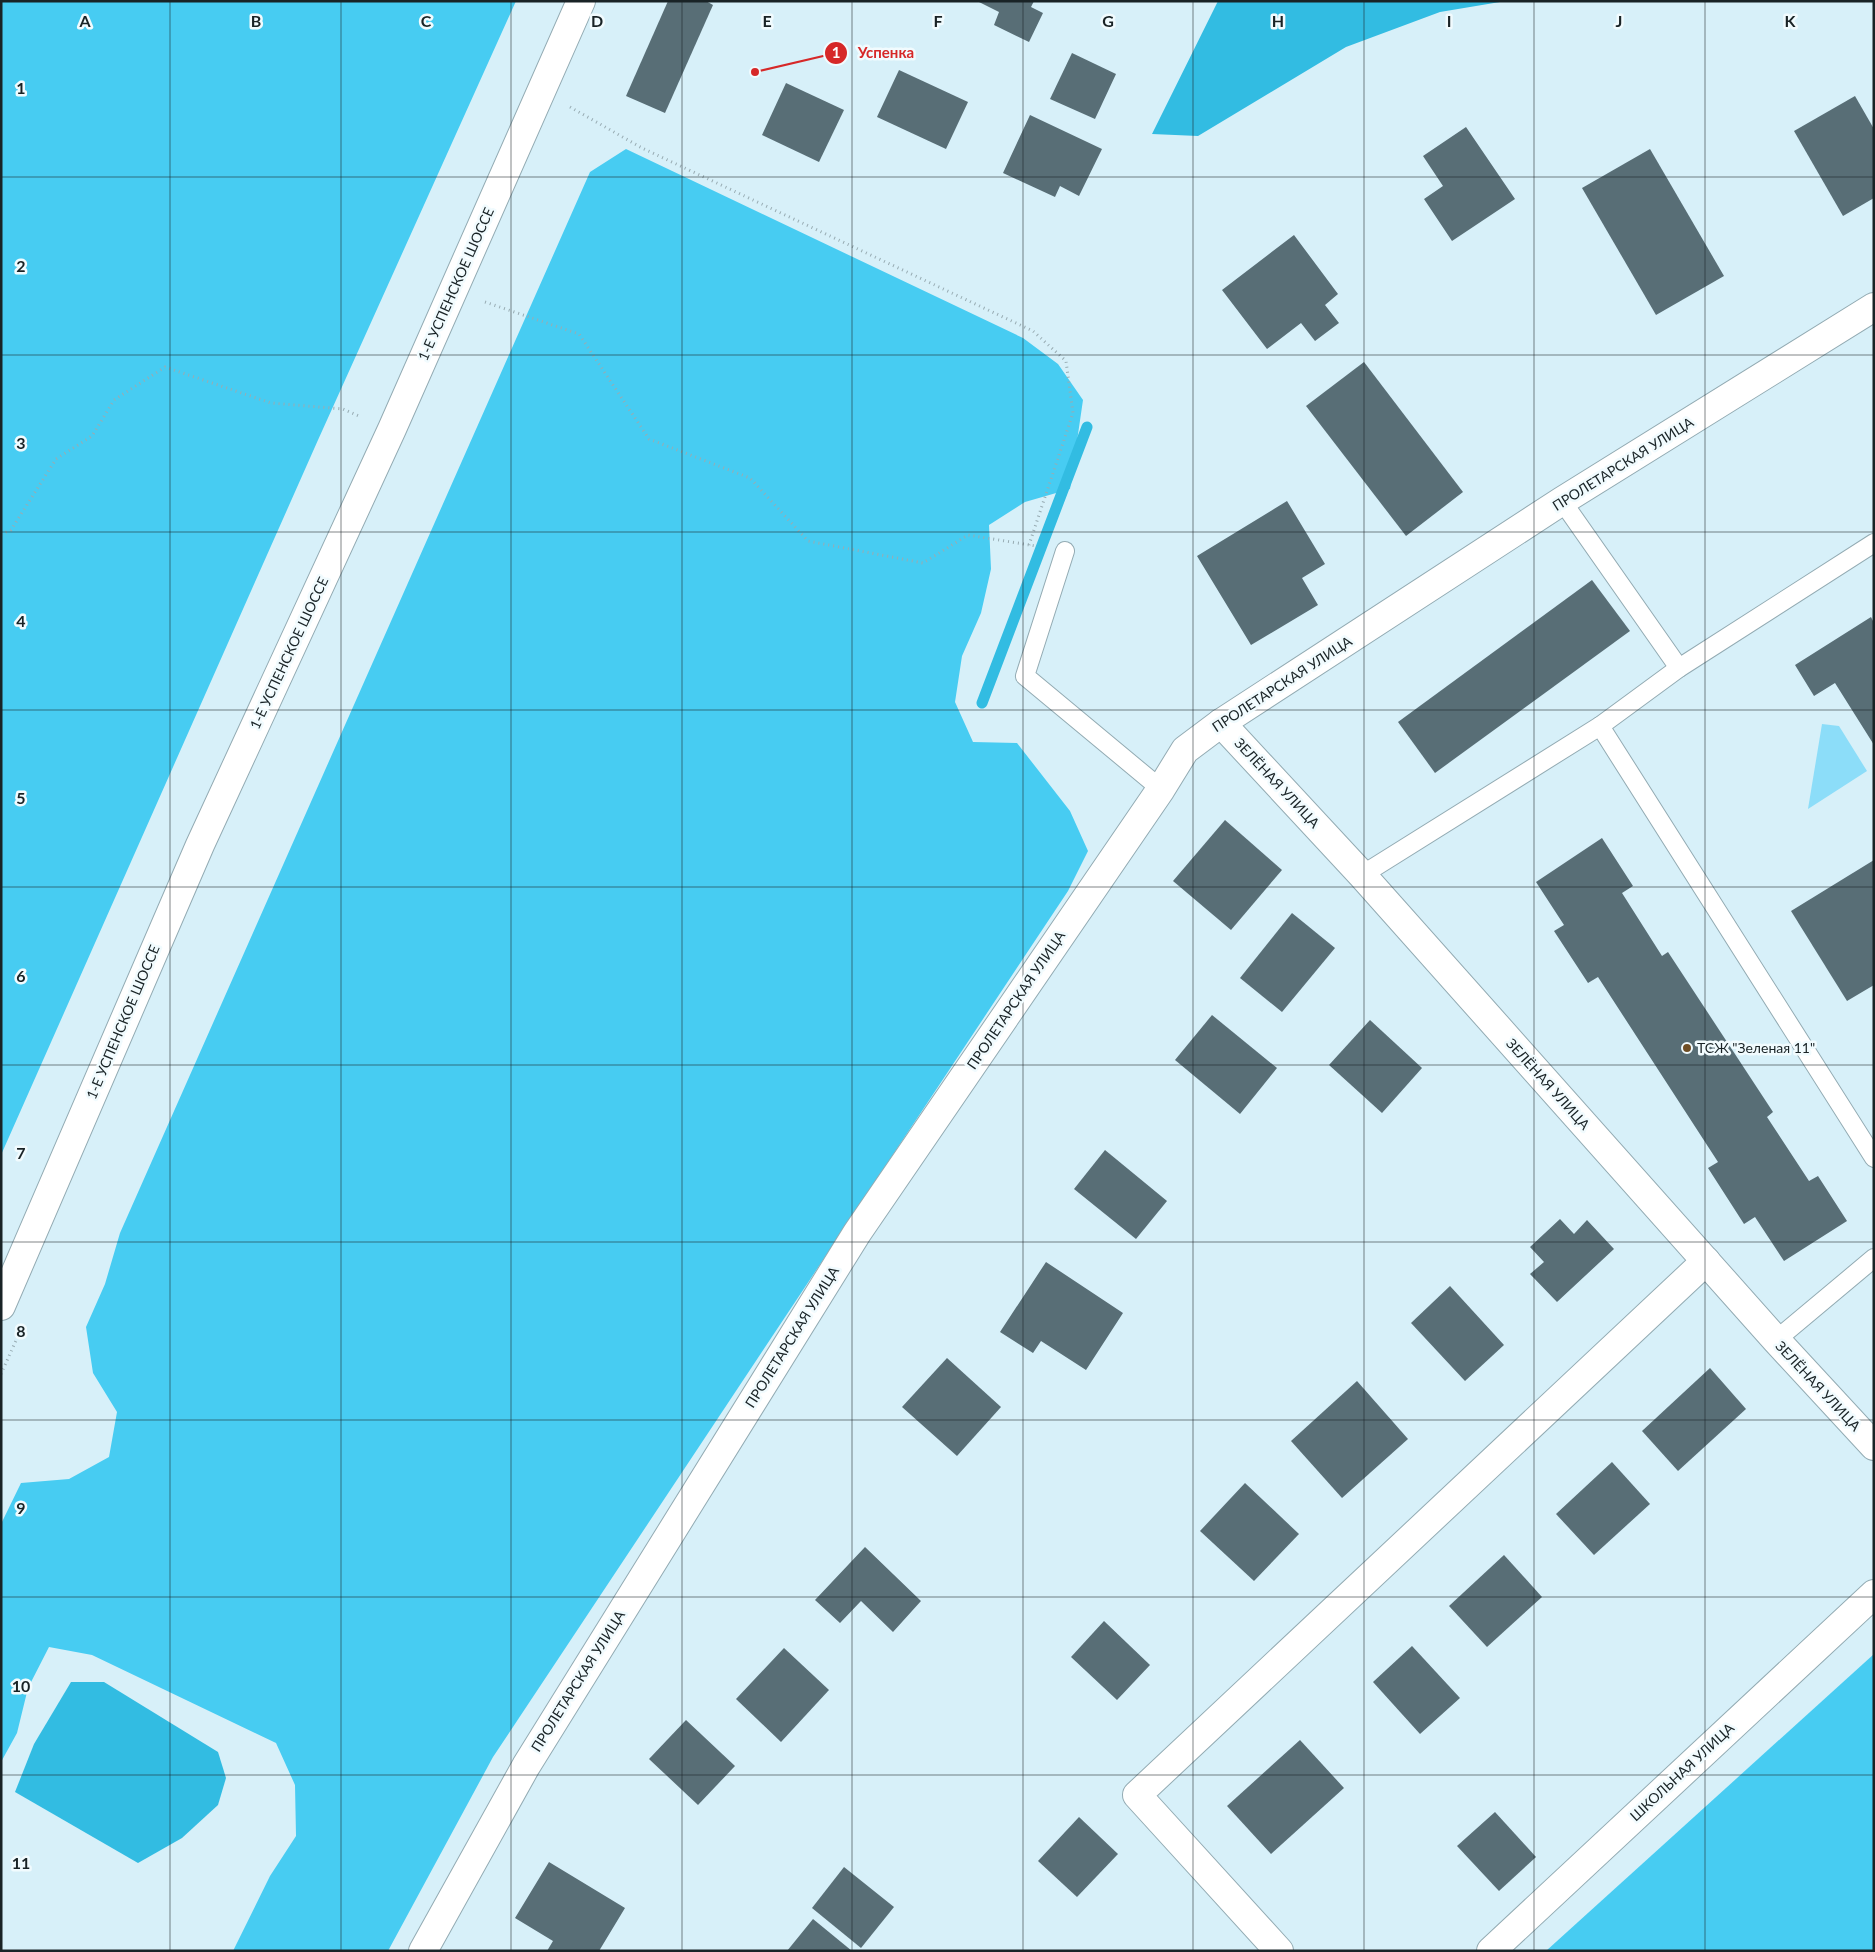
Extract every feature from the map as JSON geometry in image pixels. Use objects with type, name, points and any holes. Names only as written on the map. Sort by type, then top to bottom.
[{"type":"street","name":"1-Е УСПЕНСКОЕ ШОССЕ","points":[[1,1306],[200,845],[392,429],[581,1]]},
{"type":"street","name":"ПРОЛЕТАРСКАЯ УЛИЦА","points":[[423,1951],[526,1766],[857,1233],[1161,789],[1185,750],[1221,723],[1562,501],[1874,307]]},
{"type":"street","name":"ЗЕЛЁНАЯ УЛИЦА","points":[[1221,723],[1362,875],[1776,1340],[1874,1446]]},
{"type":"street","points":[[1279,1951],[1137,1795],[1706,1261]]},
{"type":"street","name":"ШКОЛЬНАЯ УЛИЦА","points":[[1491,1951],[1874,1594]]},
{"type":"lane","points":[[1562,501],[1679,668]]},
{"type":"lane","points":[[1362,875],[1600,726],[1679,668],[1874,543]]},
{"type":"lane","points":[[1065,551],[1025,676],[1161,789]]},
{"type":"lane","points":[[1600,726],[1874,1158]]},
{"type":"lane","points":[[1776,1340],[1874,1258]]},
{"type":"path","points":[[542,91],[642,148],[1033,331],[1066,361],[1073,413],[1029,545]]},
{"type":"path","points":[[482,302],[579,334],[649,439],[750,478],[808,541],[923,563],[968,535],[1036,546]]},
{"type":"path","points":[[1,534],[11,530],[56,459],[92,436],[114,400],[165,367],[271,403],[343,410],[392,429]]},
{"type":"shaded area","points":[[1,1],[516,1],[318,440],[1,1155]]},
{"type":"shaded area","points":[[1218,1],[1506,1],[1440,12],[1346,47],[1198,136],[1152,134]]},
{"type":"shaded area","points":[[626,149],[1023,338],[1058,364],[1083,400],[1070,489],[1025,502],[989,525],[991,569],[981,613],[962,656],[955,702],[973,742],[1017,743],[1070,811],[1088,851],[1068,891],[493,1757],[388,1951],[233,1951],[270,1876],[296,1836],[295,1785],[276,1743],[92,1655],[49,1647],[28,1688],[17,1733],[1,1762],[1,1524],[21,1483],[69,1479],[109,1457],[117,1412],[93,1373],[86,1327],[105,1284],[120,1233],[590,172]]},
{"type":"shaded area","points":[[1822,724],[1839,726],[1867,771],[1808,809]]},
{"type":"shaded area","points":[[1874,1654],[1874,1951],[1546,1951]]},
{"type":"shaded area","points":[[71,1682],[104,1682],[218,1752],[226,1778],[218,1805],[182,1838],[138,1863],[15,1792],[34,1744]]},
{"type":"building","points":[[668,1],[706,1],[713,5],[665,113],[626,96]]},
{"type":"building","points":[[977,1],[1034,1],[1031,7],[1043,13],[1029,42],[994,25],[999,12]]},
{"type":"building","points":[[1072,53],[1116,74],[1095,119],[1050,99]]},
{"type":"building","points":[[899,70],[968,102],[946,149],[877,117]]},
{"type":"building","points":[[786,83],[844,110],[819,162],[762,135]]},
{"type":"building","points":[[1855,96],[1874,129],[1874,198],[1843,216],[1794,131]]},
{"type":"building","points":[[1030,115],[1102,149],[1079,196],[1060,186],[1055,197],[1003,173]]},
{"type":"building","points":[[1466,127],[1515,199],[1452,241],[1424,199],[1443,186],[1423,156]]},
{"type":"building","points":[[1650,149],[1724,276],[1656,315],[1582,188]]},
{"type":"building","points":[[1294,235],[1338,294],[1325,305],[1339,323],[1315,341],[1301,323],[1267,349],[1222,290]]},
{"type":"building","points":[[1364,362],[1463,492],[1406,536],[1306,406]]},
{"type":"building","points":[[1287,501],[1325,564],[1302,578],[1318,605],[1251,645],[1197,556]]},
{"type":"building","points":[[1592,580],[1630,631],[1435,773],[1398,722]]},
{"type":"building","points":[[1871,617],[1874,623],[1874,745],[1835,683],[1814,696],[1795,665]]},
{"type":"building","points":[[1225,820],[1282,870],[1231,930],[1173,881]]},
{"type":"building","name":"ТСЖ \"Зеленая 11\"","points":[[1602,838],[1633,886],[1622,893],[1662,956],[1668,952],[1773,1112],[1767,1117],[1809,1181],[1818,1176],[1847,1221],[1784,1261],[1755,1217],[1744,1224],[1708,1168],[1718,1162],[1598,977],[1588,983],[1554,931],[1564,925],[1536,882]]},
{"type":"building","points":[[1874,860],[1874,985],[1847,1001],[1791,911]]},
{"type":"building","points":[[1292,913],[1335,948],[1282,1012],[1240,978]]},
{"type":"building","points":[[1212,1015],[1277,1068],[1240,1114],[1175,1060]]},
{"type":"building","points":[[1370,1020],[1422,1068],[1382,1113],[1329,1065]]},
{"type":"building","points":[[1105,1150],[1167,1201],[1136,1239],[1074,1189]]},
{"type":"building","points":[[1560,1219],[1574,1234],[1587,1220],[1614,1249],[1557,1302],[1530,1274],[1544,1262],[1530,1247]]},
{"type":"building","points":[[1046,1262],[1123,1313],[1086,1370],[1041,1341],[1033,1353],[1000,1332]]},
{"type":"building","points":[[1450,1286],[1504,1345],[1465,1381],[1411,1323]]},
{"type":"building","points":[[947,1358],[1001,1407],[957,1456],[902,1407]]},
{"type":"building","points":[[1710,1368],[1746,1409],[1678,1471],[1642,1431]]},
{"type":"building","points":[[1357,1381],[1408,1439],[1342,1498],[1291,1441]]},
{"type":"building","points":[[1612,1462],[1650,1504],[1594,1555],[1556,1514]]},
{"type":"building","points":[[1245,1483],[1299,1534],[1254,1581],[1200,1531]]},
{"type":"building","points":[[865,1547],[921,1601],[893,1632],[861,1601],[840,1623],[815,1600]]},
{"type":"building","points":[[1504,1555],[1542,1597],[1487,1647],[1449,1606]]},
{"type":"building","points":[[1104,1621],[1150,1665],[1117,1700],[1071,1657]]},
{"type":"building","points":[[1412,1646],[1460,1698],[1420,1734],[1373,1682]]},
{"type":"building","points":[[784,1648],[829,1690],[781,1742],[736,1699]]},
{"type":"building","points":[[686,1720],[735,1766],[698,1805],[649,1759]]},
{"type":"building","points":[[1300,1740],[1344,1788],[1271,1854],[1227,1806]]},
{"type":"building","points":[[1495,1812],[1536,1857],[1499,1891],[1457,1846]]},
{"type":"building","points":[[1079,1817],[1118,1854],[1077,1897],[1038,1861]]},
{"type":"building","points":[[549,1862],[625,1908],[599,1951],[547,1951],[553,1941],[515,1918]]},
{"type":"building","points":[[844,1867],[894,1907],[861,1948],[812,1908]]},
{"type":"building","points":[[813,1919],[852,1951],[787,1951]]},
{"type":"waterway","points":[[982,703],[1087,427]]},
{"type":"place","name":"Успенка","points":[[755,72]]},
{"type":"place","name":"ТСЖ \"Зеленая 11\"","points":[[1687,1048]]}]
